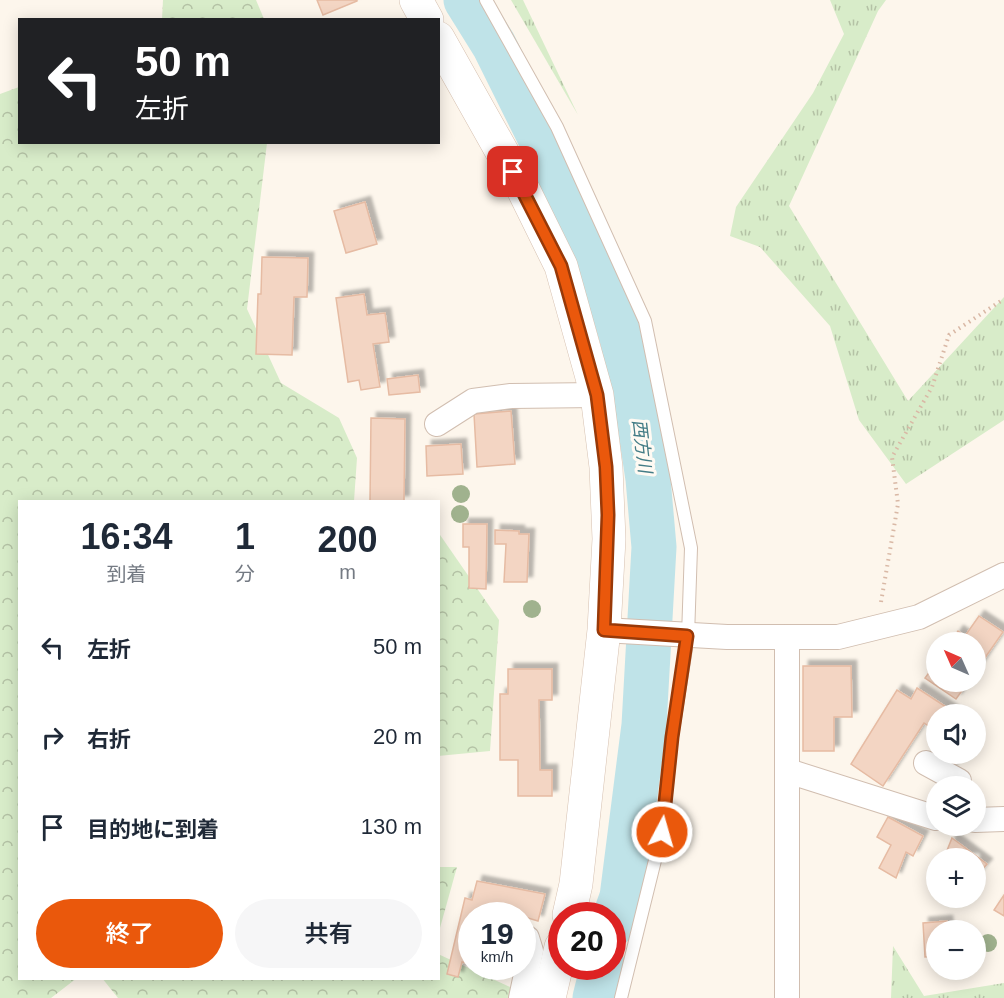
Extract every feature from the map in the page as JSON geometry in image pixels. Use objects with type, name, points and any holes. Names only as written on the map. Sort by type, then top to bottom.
[{"type":"street","points":[[416,0],[426,18]]},
{"type":"street","points":[[440,42],[524,191],[561,266],[597,395],[606,467],[613,631],[572,902]]},
{"type":"street","points":[[437,424],[473,401],[511,396],[597,395]]},
{"type":"street","points":[[613,631],[684,636],[838,637],[919,617],[1004,575]]},
{"type":"street","points":[[787,637],[788,998]]},
{"type":"street","points":[[928,764],[950,776]]},
{"type":"street","points":[[788,771],[926,815]]},
{"type":"street","points":[[986,819],[1004,819]]},
{"type":"street","points":[[521,998],[525,980]]},
{"type":"street","points":[[549,998],[553,980]]},
{"type":"lane","points":[[486,0],[557,126],[645,321],[692,548],[662,832],[621,998]]},
{"type":"path","points":[[876,626],[898,504],[892,457],[932,387],[949,335],[1004,299]]},
{"type":"green space","points":[[163,0],[256,0],[264,18],[162,18]]},
{"type":"green space","points":[[511,0],[523,0],[578,115]]},
{"type":"green space","points":[[830,0],[886,0],[878,11],[789,206],[908,401],[1004,297],[1004,420],[906,484],[859,420],[830,326],[760,247],[730,236],[736,207],[813,93],[844,34]]},
{"type":"green space","points":[[18,87],[18,144],[267,144],[247,309],[281,383],[339,418],[357,458],[354,500],[18,500],[18,980],[74,980],[51,998],[0,998],[0,94]]},
{"type":"green space","points":[[440,535],[499,620],[490,751],[440,756]]},
{"type":"green space","points":[[440,867],[457,867],[440,928]]},
{"type":"green space","points":[[893,946],[924,996],[1004,983],[1004,998],[891,998]]},
{"type":"green space","points":[[440,955],[458,963],[458,980],[495,980],[521,992],[519,998],[118,998],[104,980],[440,980]]},
{"type":"building","points":[[317,0],[357,0],[357,1],[323,15]]},
{"type":"building","points":[[365,202],[377,244],[346,253],[334,211]]},
{"type":"building","points":[[262,257],[308,258],[307,297],[294,297],[292,355],[256,354]]},
{"type":"building","points":[[364,294],[367,315],[385,313],[389,342],[373,344],[380,387],[361,390],[359,380],[348,382],[336,298]]},
{"type":"building","points":[[418,375],[420,392],[389,395],[387,379]]},
{"type":"building","points":[[511,411],[515,464],[477,467],[474,414]]},
{"type":"building","points":[[371,418],[405,419],[404,500],[370,500]]},
{"type":"building","points":[[461,444],[463,474],[427,476],[426,446]]},
{"type":"building","points":[[463,524],[487,524],[486,589],[469,588],[469,547],[463,547]]},
{"type":"building","points":[[495,530],[519,531],[519,534],[529,534],[527,582],[504,582],[506,544],[495,544]]},
{"type":"building","points":[[979,616],[1003,632],[986,656],[986,632],[968,632]]},
{"type":"building","points":[[803,666],[851,666],[852,717],[834,717],[834,751],[803,751]]},
{"type":"building","points":[[508,669],[552,669],[552,700],[539,700],[540,770],[552,770],[552,796],[518,796],[518,760],[500,760],[500,694],[508,694]]},
{"type":"building","points":[[917,688],[942,704],[926,704],[926,724],[924,723],[883,786],[851,764],[897,690],[911,699]]},
{"type":"building","points":[[946,692],[961,692],[956,699]]},
{"type":"building","points":[[942,764],[955,764],[951,770]]},
{"type":"building","points":[[888,817],[923,836],[913,856],[906,852],[896,878],[879,868],[891,845],[877,837]]},
{"type":"building","points":[[952,838],[965,848],[948,848]]},
{"type":"building","points":[[477,881],[545,894],[538,921],[536,920],[536,902],[464,902],[465,898],[472,900]]},
{"type":"building","points":[[1004,895],[1004,916],[994,910]]},
{"type":"building","points":[[923,923],[926,923],[925,957]]},
{"type":"building","points":[[458,928],[458,977],[447,974]]},
{"type":"waterway","name":"西方川","points":[[466,0],[494,45],[579,216],[606,285],[622,338],[638,412],[648,479],[654,547],[644,725],[620,902]]},
{"type":"waterway","name":"西方川","points":[[595,998],[600,980]]},
{"type":"route","points":[[513,172],[561,266],[597,395],[606,467],[609,539],[604,630],[687,636],[672,737],[662,832]]}]
